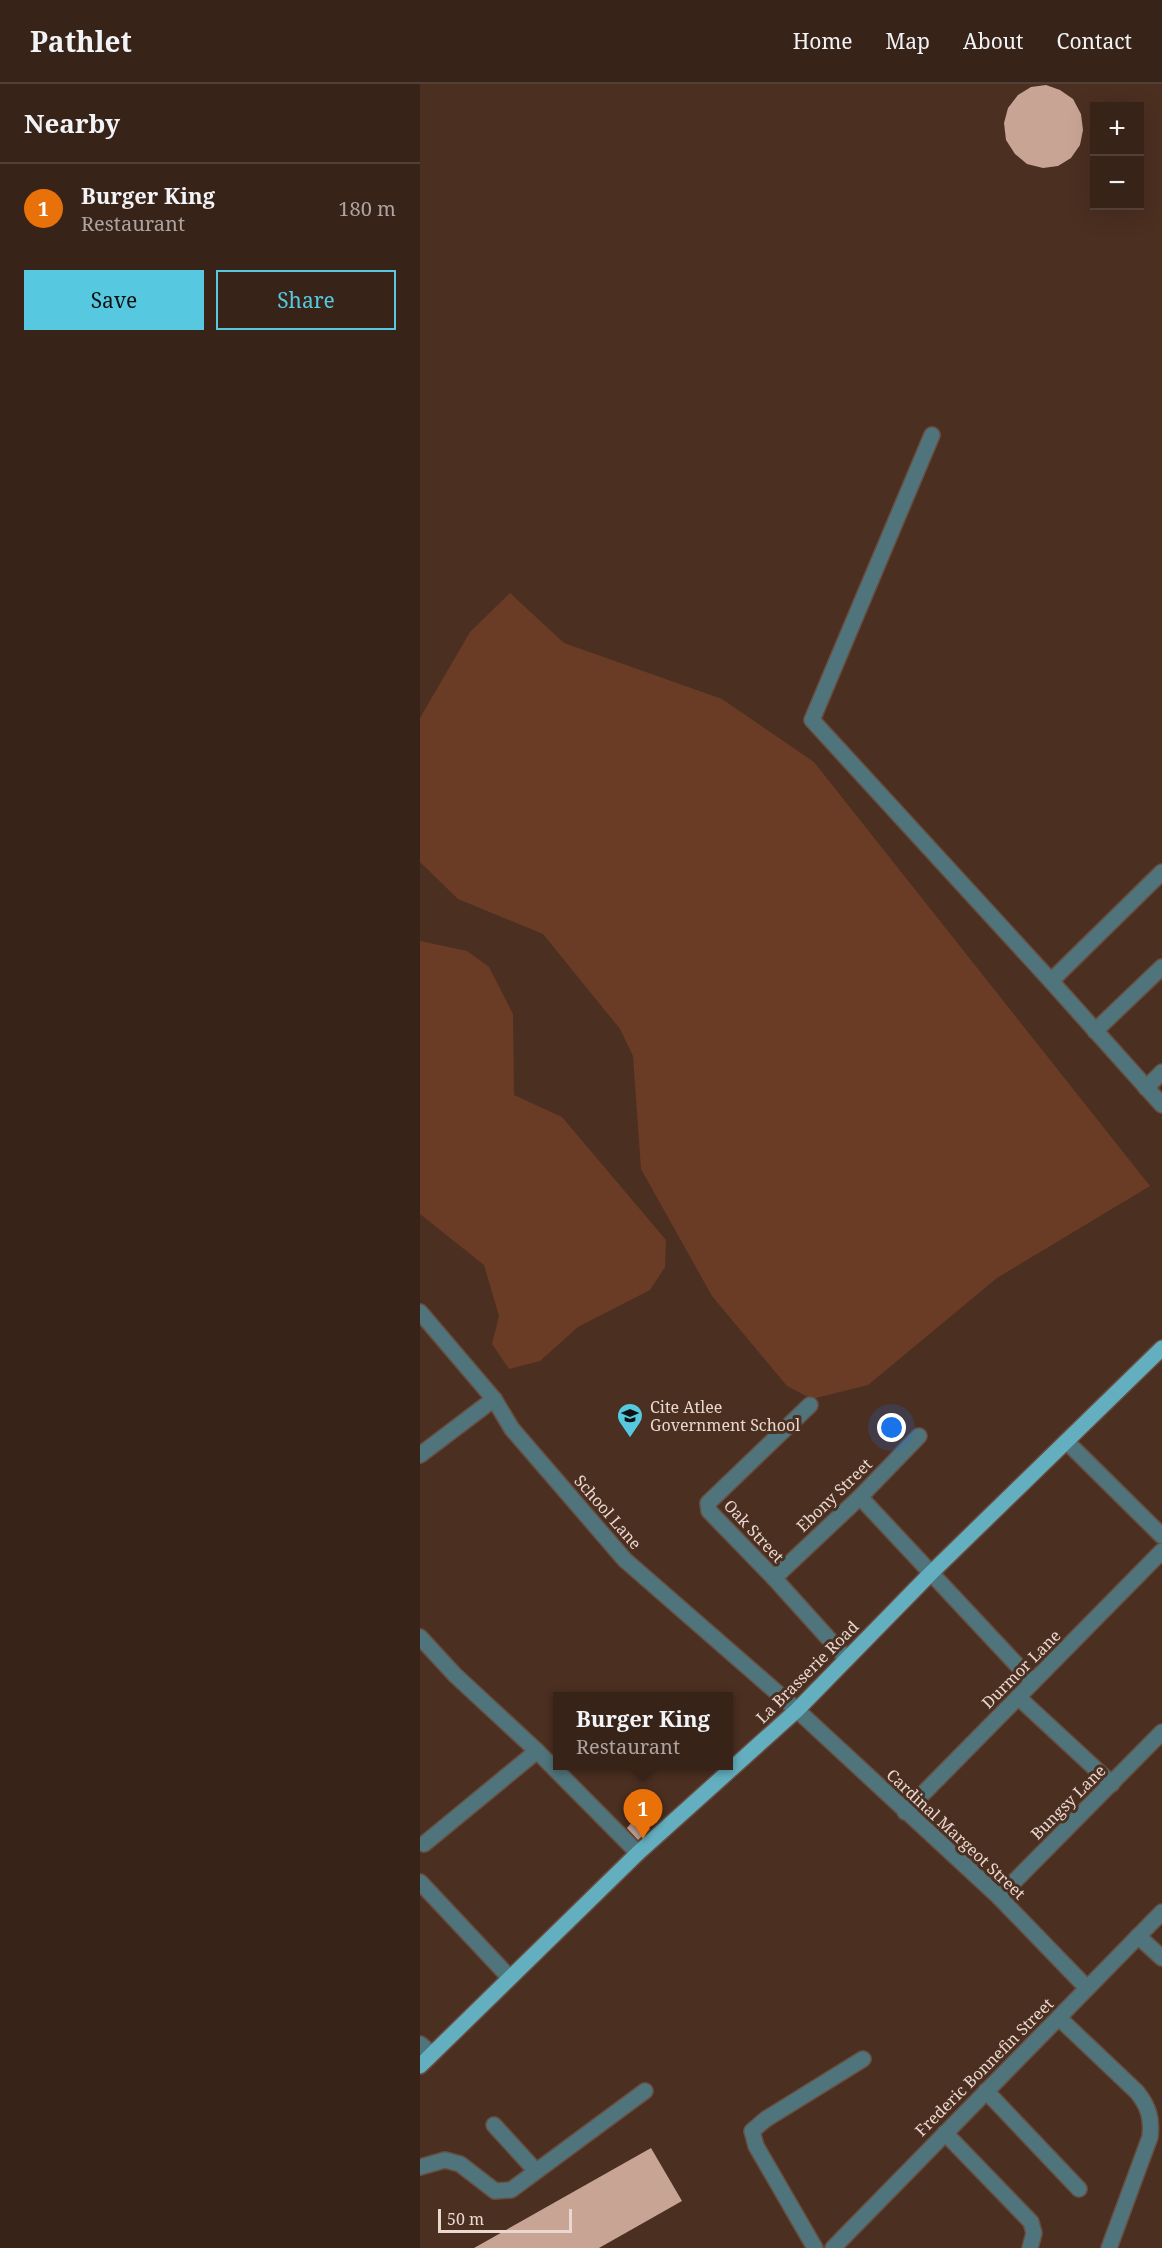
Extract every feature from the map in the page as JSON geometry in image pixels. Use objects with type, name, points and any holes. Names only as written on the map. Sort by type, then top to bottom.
[{"type":"main road","name":"La Brasserie Road","points":[[733,1768],[797,1710],[931,1573],[1162,1348]]},
{"type":"main road","name":"La Brasserie Road","points":[[420,2066],[426,2049],[510,1978],[638,1853],[730,1770]]},
{"type":"street","points":[[932,435],[812,720],[1162,1106]]},
{"type":"street","points":[[1050,981],[1162,872]]},
{"type":"street","points":[[1095,1031],[1162,967]]},
{"type":"street","points":[[1146,1088],[1162,1072]]},
{"type":"street","name":"School Lane","points":[[420,1312],[494,1399],[512,1429],[625,1560],[797,1710]]},
{"type":"street","points":[[420,1455],[494,1399]]},
{"type":"street","name":"Oak Street","points":[[810,1405],[708,1503],[709,1511],[774,1578],[847,1659]]},
{"type":"street","name":"Ebony Street","points":[[774,1578],[860,1497],[919,1436]]},
{"type":"street","points":[[1067,1442],[1162,1536]]},
{"type":"street","points":[[860,1497],[1033,1682]]},
{"type":"street","name":"Durmor Lane","points":[[905,1812],[1162,1551]]},
{"type":"street","points":[[420,1637],[455,1675],[553,1767]]},
{"type":"street","points":[[1018,1697],[1112,1784]]},
{"type":"street","name":"Cardinal Margeot Street","points":[[797,1710],[999,1897],[1087,1988]]},
{"type":"street","name":"Bungsy Lane","points":[[999,1897],[1162,1732]]},
{"type":"street","points":[[424,1844],[537,1751]]},
{"type":"street","points":[[556,1770],[638,1853]]},
{"type":"street","points":[[420,1882],[510,1978]]},
{"type":"street","name":"Frederic Bonnefin Street","points":[[833,2248],[1162,1912]]},
{"type":"street","points":[[1138,1936],[1162,1958]]},
{"type":"street","points":[[1059,2018],[1137,2092],[1146,2103],[1151,2120],[1150,2137],[1109,2248]]},
{"type":"street","points":[[815,2248],[756,2146],[752,2131],[766,2119],[863,2059]]},
{"type":"street","points":[[420,2167],[445,2160],[460,2164],[495,2191],[511,2190],[645,2091]]},
{"type":"street","points":[[986,2091],[1079,2189]]},
{"type":"street","points":[[494,2125],[536,2171]]},
{"type":"street","points":[[945,2133],[1031,2222],[1035,2233],[1030,2248]]},
{"type":"shaded area","points":[[510,593],[564,643],[722,699],[814,762],[1150,1186],[997,1278],[868,1385],[812,1399],[787,1386],[712,1296],[641,1169],[633,1056],[620,1029],[543,934],[458,899],[420,862],[420,718],[470,632]]},
{"type":"shaded area","points":[[420,941],[467,951],[489,967],[513,1014],[514,1095],[562,1117],[666,1240],[665,1267],[650,1290],[578,1327],[540,1361],[509,1369],[492,1344],[499,1316],[484,1265],[420,1214]]},
{"type":"building","points":[[1046,85],[1060,90],[1073,99],[1081,114],[1083,130],[1080,145],[1071,158],[1058,166],[1043,168],[1027,164],[1015,154],[1006,140],[1004,123],[1008,108],[1018,95],[1031,87]]},
{"type":"building","points":[[637,1816],[650,1829],[638,1840],[627,1828]]},
{"type":"building","points":[[651,2148],[682,2201],[599,2248],[474,2248]]},
{"type":"place","name":"Cite Atlee Government School","points":[[630,1439]]},
{"type":"place","name":"Burger King","points":[[643,1839]]}]
